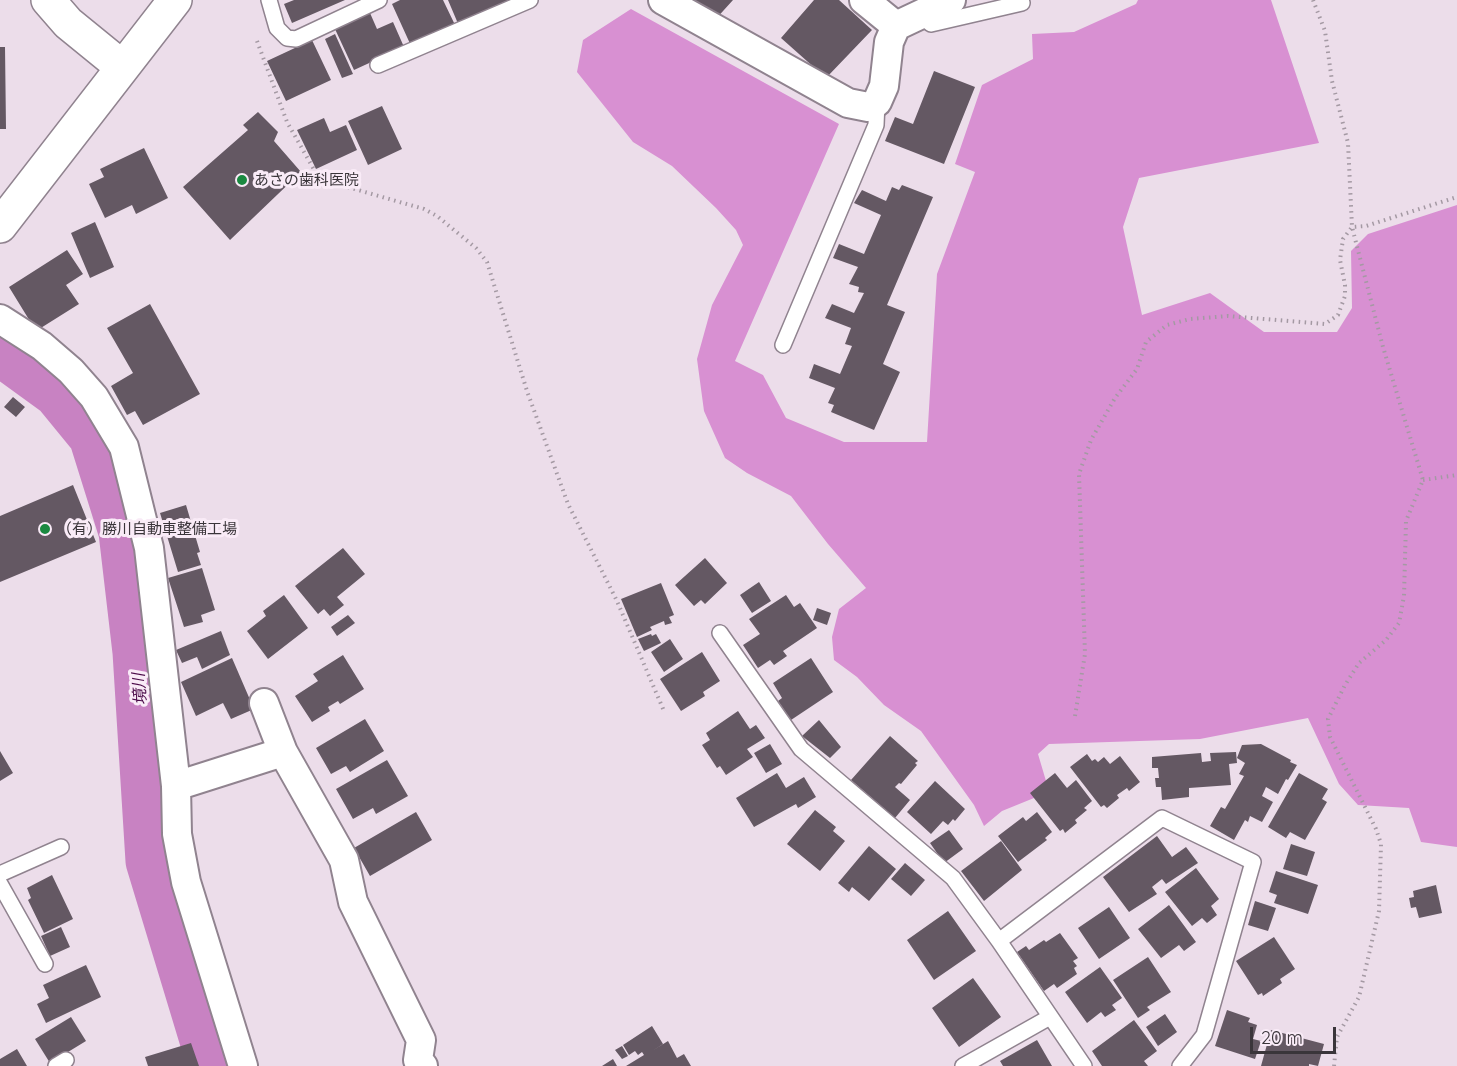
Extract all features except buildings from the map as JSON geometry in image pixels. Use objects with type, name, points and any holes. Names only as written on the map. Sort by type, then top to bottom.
[{"type":"street","points":[[48,0],[68,24],[122,67]]},
{"type":"street","points":[[0,226],[175,0]]},
{"type":"street","points":[[663,0],[848,103],[868,107],[877,102],[884,86],[889,42],[908,20],[951,0]]},
{"type":"street","points":[[864,0],[908,20]]},
{"type":"street","points":[[0,319],[42,346],[71,371],[94,397],[124,447],[149,548],[176,786],[177,834],[186,882],[243,1066]]},
{"type":"street","points":[[264,704],[283,752],[344,860],[353,902],[421,1040],[418,1060],[423,1066]]},
{"type":"street","points":[[176,786],[283,752]]},
{"type":"lane","points":[[269,0],[277,28],[287,38],[296,39],[379,0]]},
{"type":"lane","points":[[378,65],[530,0]]},
{"type":"lane","points":[[908,20],[931,24],[1022,3]]},
{"type":"lane","points":[[783,345],[876,125],[877,102]]},
{"type":"lane","points":[[720,633],[801,749],[953,878],[1084,1066]]},
{"type":"lane","points":[[999,941],[1162,818],[1253,861],[1204,1035],[1180,1066]]},
{"type":"lane","points":[[0,874],[61,848]]},
{"type":"lane","points":[[0,884],[45,964]]},
{"type":"lane","points":[[963,1066],[1050,1017]]},
{"type":"path","points":[[1313,0],[1325,31],[1332,81],[1348,142],[1352,227],[1383,347],[1423,480],[1406,521],[1404,596],[1399,623],[1386,640],[1359,663],[1328,719],[1330,737],[1376,829],[1381,844],[1379,911],[1359,997],[1337,1037],[1334,1066]]},
{"type":"path","points":[[256,37],[287,122],[316,173],[344,186],[424,209],[437,216],[476,248],[487,262],[527,391],[568,504],[617,601],[664,711]]},
{"type":"path","points":[[1075,716],[1085,654],[1079,474],[1091,440],[1115,398],[1137,369],[1146,342],[1167,325],[1190,319],[1228,316],[1325,324],[1338,315],[1345,296],[1340,260],[1343,239],[1352,227],[1366,226],[1457,197]]},
{"type":"path","points":[[1423,480],[1457,476]]},
{"type":"shaded area","points":[[1138,0],[1271,0],[1319,143],[1139,178],[1123,227],[1142,315],[1210,293],[1264,332],[1337,332],[1352,308],[1351,251],[1368,234],[1457,205],[1457,847],[1421,842],[1409,808],[1358,805],[1339,784],[1308,718],[1200,739],[1049,744],[1038,754],[1046,781],[1034,798],[1002,811],[984,826],[974,805],[921,731],[884,705],[857,677],[834,660],[832,637],[839,609],[866,588],[791,496],[747,473],[725,458],[704,411],[697,359],[712,305],[743,245],[736,230],[672,166],[633,142],[577,72],[583,40],[631,9],[839,124],[735,361],[763,375],[786,418],[844,442],[927,442],[937,274],[975,172],[955,164],[982,85],[1033,59],[1032,34],[1074,32],[1136,4]]},
{"type":"waterway","name":"境川","points":[[0,350],[58,392],[94,436],[124,532],[138,652],[151,861],[213,1066]]},
{"type":"place","name":"あさの歯科医院","points":[[242,180]]},
{"type":"place","name":"（有）勝川自動車整備工場","points":[[45,529]]}]
